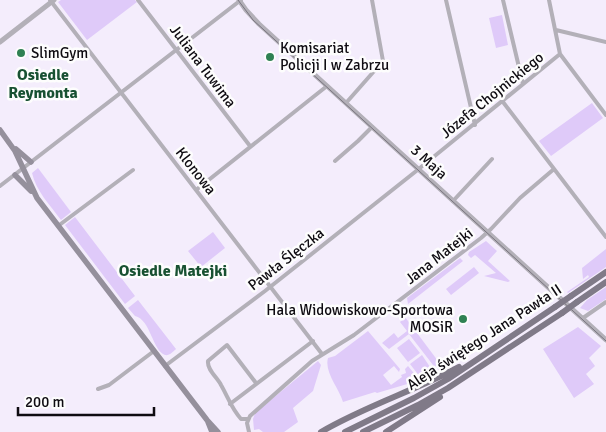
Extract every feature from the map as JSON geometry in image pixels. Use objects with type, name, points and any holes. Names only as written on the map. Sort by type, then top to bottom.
[{"type":"main road","points":[[0,130],[12,146],[37,198]]},
{"type":"main road","points":[[12,146],[31,162]]},
{"type":"main road","points":[[14,175],[37,198],[218,432]]},
{"type":"main road","name":"Aleja świętego Jana Pawła II","points":[[345,432],[433,388],[606,272]]},
{"type":"main road","name":"Aleja świętego Jana Pawła II","points":[[363,432],[418,405],[482,367],[606,282]]},
{"type":"main road","points":[[321,432],[370,406],[436,379],[489,352]]},
{"type":"main road","points":[[386,432],[414,415],[482,367]]},
{"type":"main road","points":[[207,420],[212,432]]},
{"type":"street","name":"Juliana Tuwima","points":[[138,0],[250,146]]},
{"type":"street","points":[[0,186],[240,0]]},
{"type":"street","name":"3 Maja","points":[[240,0],[259,24],[606,340]]},
{"type":"street","points":[[346,103],[384,61],[372,0]]},
{"type":"street","points":[[446,0],[475,125]]},
{"type":"street","points":[[503,0],[522,84]]},
{"type":"street","name":"Józefa Chojnickiego","points":[[419,170],[560,54],[549,0]]},
{"type":"street","points":[[0,42],[52,1]]},
{"type":"street","name":"Klonowa","points":[[52,1],[322,354]]},
{"type":"street","points":[[556,30],[606,42]]},
{"type":"street","points":[[560,54],[606,116]]},
{"type":"street","points":[[196,190],[327,86]]},
{"type":"street","points":[[503,102],[606,237]]},
{"type":"street","points":[[335,161],[372,127]]},
{"type":"street","points":[[453,201],[492,159]]},
{"type":"street","name":"Jana Matejki","points":[[248,419],[304,367],[354,335],[488,232],[520,198],[554,169]]},
{"type":"street","points":[[58,226],[133,170]]},
{"type":"street","name":"Pawła Ślęczka","points":[[166,366],[419,170]]},
{"type":"street","points":[[583,318],[606,302]]},
{"type":"street","points":[[230,404],[312,341]]},
{"type":"street","points":[[248,432],[248,419],[242,419],[230,404],[221,383],[207,364],[210,358],[227,345],[256,383]]},
{"type":"street","points":[[98,389],[109,385],[154,351]]},
{"type":"shaded area","points":[[61,0],[135,0],[137,2],[87,40],[58,2]]},
{"type":"shaded area","points":[[502,15],[508,45],[496,48],[489,18]]},
{"type":"shaded area","points":[[592,103],[603,118],[551,156],[539,141]]},
{"type":"shaded area","points":[[38,168],[71,212],[61,220],[44,198],[34,180],[32,173]]},
{"type":"shaded area","points":[[75,217],[135,296],[125,304],[65,225]]},
{"type":"shaded area","points":[[213,232],[225,248],[201,267],[188,251]]},
{"type":"shaded area","points":[[486,241],[497,251],[488,261],[510,281],[484,276],[496,273],[475,255],[471,258],[468,255],[469,252]]},
{"type":"shaded area","points":[[606,249],[606,267],[568,293],[589,277],[588,275],[583,279],[582,268]]},
{"type":"shaded area","points":[[460,258],[463,261],[408,304],[407,298]]},
{"type":"shaded area","points":[[474,267],[479,273],[451,295],[446,289]]},
{"type":"shaded area","points":[[606,287],[606,299],[588,311],[580,308],[587,300]]},
{"type":"shaded area","points":[[138,300],[176,349],[171,354],[165,355],[161,352],[145,323],[128,308]]},
{"type":"shaded area","points":[[405,317],[444,369],[414,382],[343,402],[328,369],[328,358],[335,356],[368,331],[400,369],[399,372],[394,366],[383,375],[391,385],[402,377],[401,375],[406,373],[405,369],[408,366],[417,377],[420,377],[410,364],[422,355],[430,367],[433,365],[409,334],[389,349],[382,343],[394,333],[398,338],[407,331],[400,322]]},
{"type":"shaded area","points":[[578,327],[601,346],[589,358],[595,366],[586,374],[594,384],[574,398],[543,349]]},
{"type":"shaded area","points":[[409,339],[420,353],[408,362],[397,348]]},
{"type":"shaded area","points":[[318,361],[321,365],[313,391],[293,408],[298,422],[284,432],[254,430],[253,419],[255,413]]},
{"type":"tram line","points":[[238,0],[253,20],[606,341]]},
{"type":"place","name":"SlimGym","points":[[21,53]]},
{"type":"place","name":"Komisariat Policji I w Zabrzu","points":[[270,57]]},
{"type":"place","name":"Hala Widowiskowo-Sportowa MOSiR","points":[[463,319]]},
{"type":"district","name":"Osiedle Reymonta","points":[[43,84]]},
{"type":"district","name":"Osiedle Matejki","points":[[173,271]]}]
